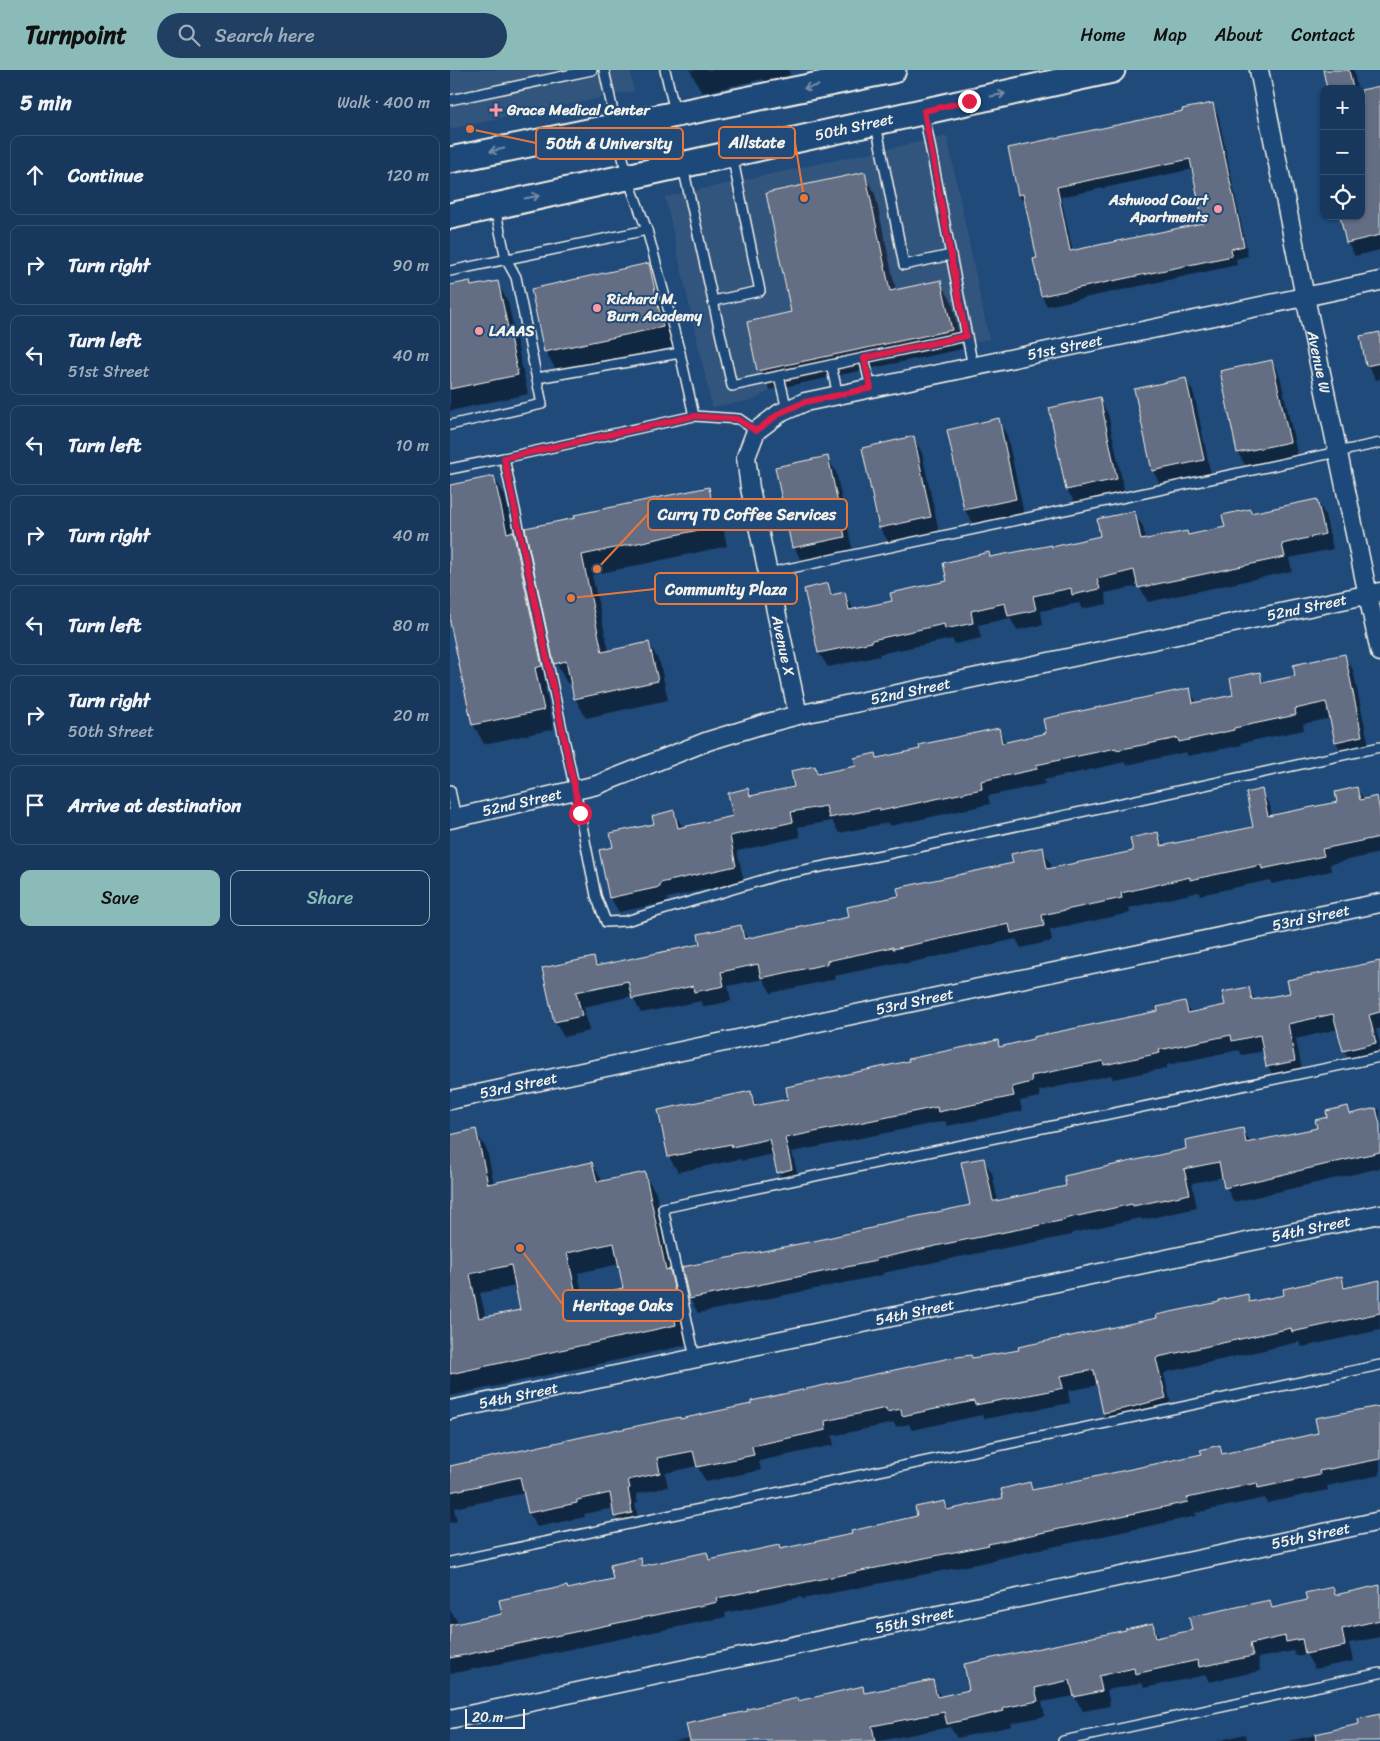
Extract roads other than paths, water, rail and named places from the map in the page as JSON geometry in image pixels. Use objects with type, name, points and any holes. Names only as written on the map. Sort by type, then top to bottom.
[{"type":"main road","points":[[450,160],[675,115],[838,76],[893,70]]},
{"type":"main road","name":"50th Street","points":[[450,216],[1112,70]]},
{"type":"street","name":"Avenue W","points":[[1259,70],[1338,452],[1374,594],[1380,652]]},
{"type":"street","name":"51st Street","points":[[756,431],[780,413],[805,402],[1380,281]]},
{"type":"street","name":"Avenue X","points":[[756,431],[746,457],[750,488],[798,715]]},
{"type":"street","name":"52nd Street","points":[[453,818],[597,785],[708,741],[798,715],[1374,594]]},
{"type":"street","name":"53rd Street","points":[[450,1100],[1380,903]]},
{"type":"street","name":"54th Street","points":[[450,1410],[1380,1214]]},
{"type":"street","name":"55th Street","points":[[450,1719],[1380,1521]]},
{"type":"lane","points":[[450,100],[592,70]]},
{"type":"lane","points":[[604,70],[627,176],[647,230],[680,354],[694,416]]},
{"type":"lane","points":[[665,70],[675,115]]},
{"type":"lane","points":[[924,111],[973,367]]},
{"type":"lane","points":[[876,122],[904,265],[951,255]]},
{"type":"lane","points":[[713,301],[760,291],[731,153]]},
{"type":"lane","points":[[682,164],[732,386],[966,336]]},
{"type":"lane","points":[[450,425],[542,404],[516,277],[506,259],[494,206]]},
{"type":"lane","points":[[450,271],[647,230]]},
{"type":"lane","points":[[536,378],[680,354]]},
{"type":"lane","points":[[864,358],[871,388]]},
{"type":"lane","points":[[831,365],[838,395]]},
{"type":"lane","points":[[779,376],[787,410]]},
{"type":"lane","points":[[450,469],[694,416],[738,419],[756,431]]},
{"type":"lane","points":[[768,573],[1380,443]]},
{"type":"lane","points":[[504,458],[576,790],[596,896],[606,922],[626,921],[779,875],[896,852],[1380,747]]},
{"type":"lane","points":[[450,790],[453,818]]},
{"type":"lane","points":[[695,1358],[663,1208],[1380,1058]]},
{"type":"lane","points":[[450,1562],[1380,1365]]},
{"type":"lane","points":[[1063,1741],[1380,1673]]},
{"type":"place","name":"Grace Medical Center","points":[[496,110]]},
{"type":"place","name":"50th & University","points":[[470,129]]},
{"type":"place","name":"Allstate","points":[[804,198]]},
{"type":"place","name":"Ashwood Court Apartments","points":[[1218,209]]},
{"type":"place","name":"Richard M. Burn Academy","points":[[597,308]]},
{"type":"place","name":"LAAAS","points":[[479,331]]},
{"type":"place","name":"Curry TD Coffee Services","points":[[597,569]]},
{"type":"place","name":"Community Plaza","points":[[571,598]]},
{"type":"place","name":"Heritage Oaks","points":[[520,1248]]}]
